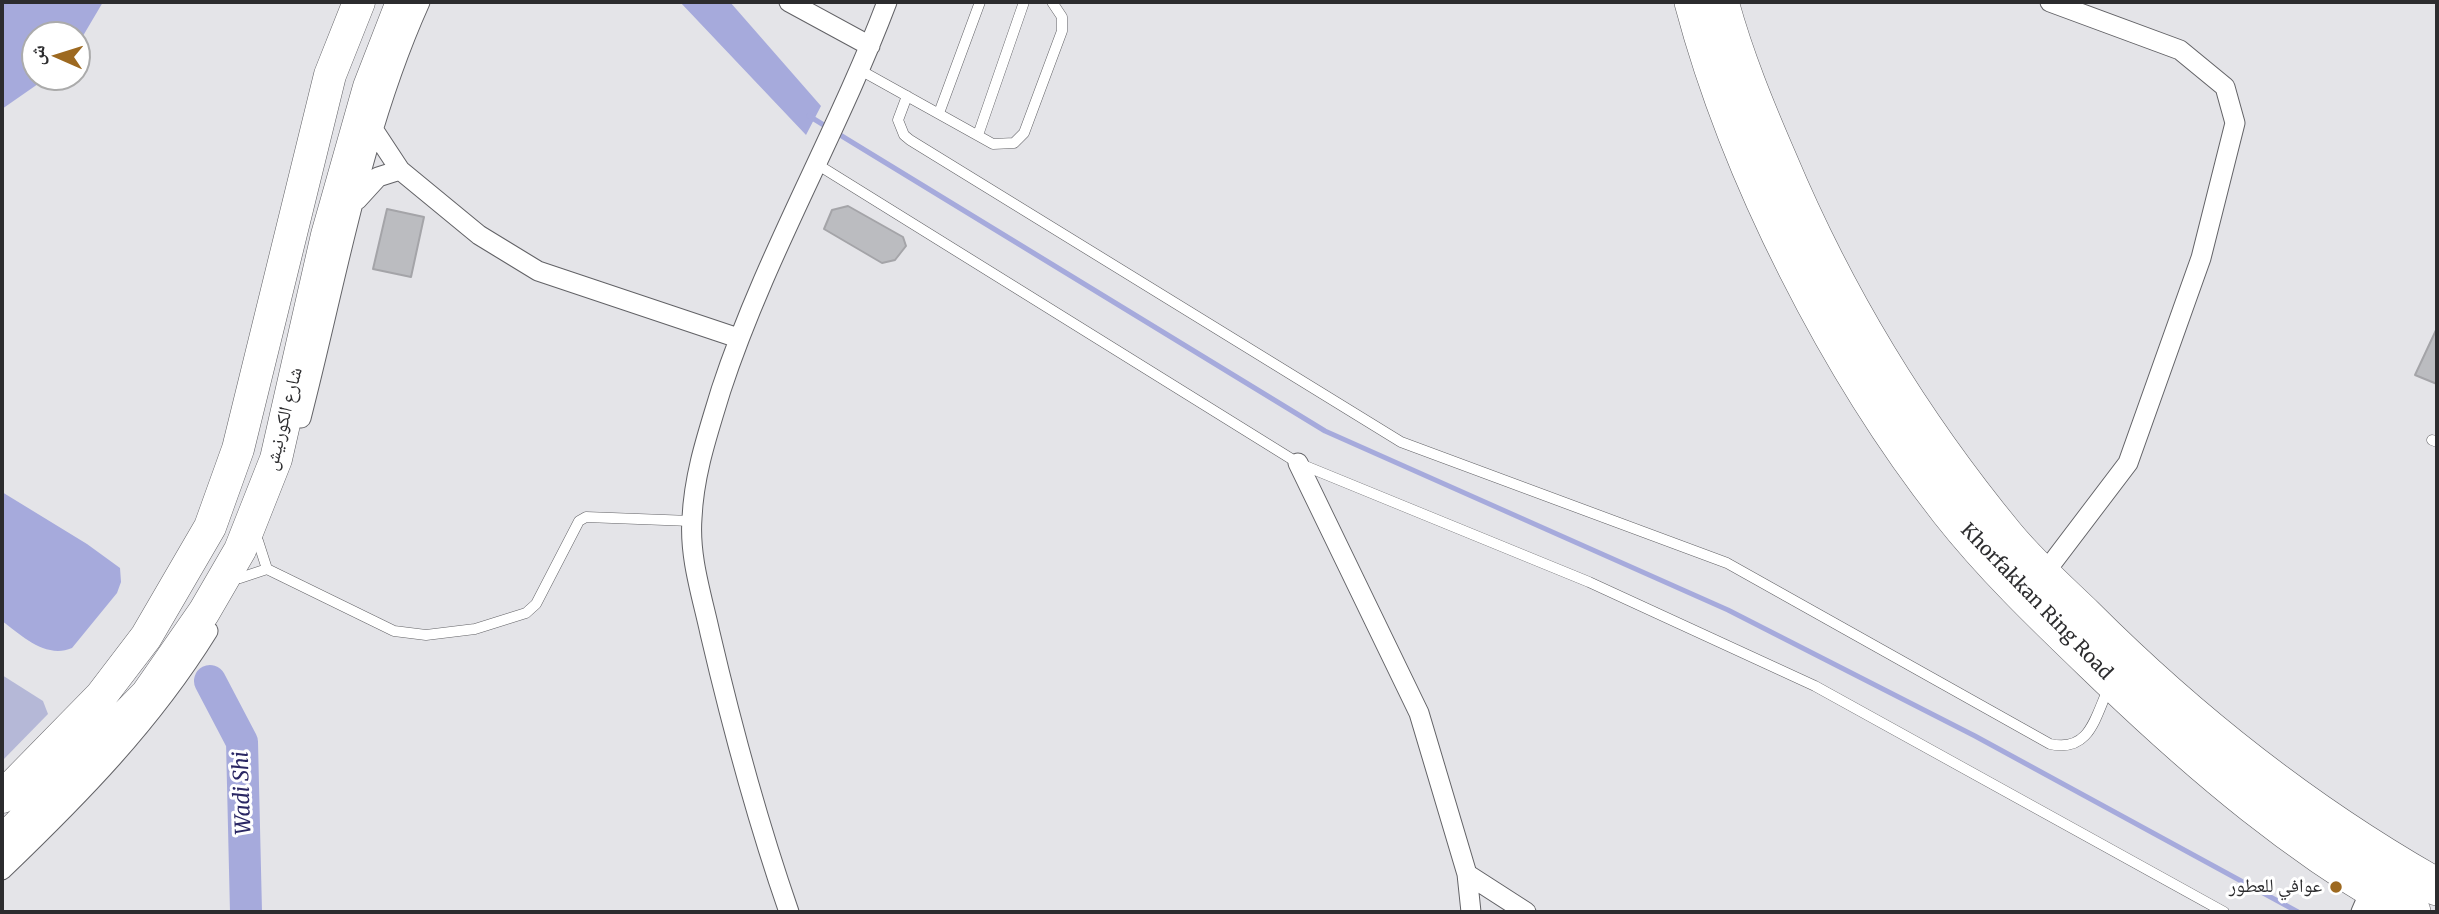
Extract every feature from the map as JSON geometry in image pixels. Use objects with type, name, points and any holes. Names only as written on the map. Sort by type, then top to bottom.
[{"type":"highway","name":"Khorfakkan Ring Road","points":[[1693,2],[1710,67],[1788,253],[1847,359],[1950,512],[1998,568],[2163,730],[2366,901],[2412,912]]},
{"type":"highway","name":"Khorfakkan Ring Road","points":[[1720,2],[1735,58],[1810,235],[1867,340],[1953,468],[2008,539],[2128,659],[2285,790],[2343,831],[2437,887]]},
{"type":"main road","name":"شارع الكورنيش","points":[[6,789],[101,696],[146,638],[209,527],[238,449],[330,75],[359,2]]},
{"type":"main road","name":"شارع الكورنيش","points":[[2,842],[133,724],[147,694],[246,556],[314,334],[327,235],[376,104],[402,2]]},
{"type":"main road","points":[[246,556],[242,508],[264,454],[269,426],[262,411],[248,408]]},
{"type":"street","points":[[314,334],[354,204],[376,104],[420,2]]},
{"type":"street","points":[[789,2],[870,46]]},
{"type":"street","points":[[789,912],[729,720],[696,572],[691,521],[696,473],[738,338],[815,163],[846,104],[887,2]]},
{"type":"street","points":[[2043,575],[2128,463],[2201,258],[2235,123],[2225,87],[2180,50],[2050,2]]},
{"type":"street","points":[[376,104],[400,170],[479,235],[538,271],[738,338]]},
{"type":"street","points":[[354,204],[378,177],[400,170]]},
{"type":"street","points":[[1298,463],[1419,713],[1467,874],[1471,912]]},
{"type":"street","points":[[2,870],[79,797],[133,724]]},
{"type":"street","points":[[1467,874],[1526,912]]},
{"type":"lane","points":[[939,113],[980,2]]},
{"type":"lane","points":[[978,135],[1024,2]]},
{"type":"lane","points":[[860,70],[1000,146],[1014,143],[1024,133],[1062,31],[1062,17],[1052,2]]},
{"type":"lane","points":[[907,96],[898,120],[904,135],[910,140],[1401,442],[1727,563],[2050,744],[2072,746],[2082,740],[2112,680]]},
{"type":"lane","points":[[815,163],[1298,463],[1589,582],[1815,686],[2224,912]]},
{"type":"lane","points":[[246,556],[267,569],[394,631],[415,635],[463,631],[526,613],[536,604],[579,521],[586,517],[691,521]]},
{"type":"lane","points":[[246,556],[267,569]]},
{"type":"shaded area","points":[[2,2],[103,2],[91,22],[21,21],[21,91],[28,91],[2,109]]},
{"type":"shaded area","points":[[680,2],[730,2],[821,106],[806,135]]},
{"type":"shaded area","points":[[2,492],[87,544],[120,568],[121,582],[117,593],[72,648],[53,651],[44,648],[26,639],[2,621]]},
{"type":"shaded area","points":[[2,675],[43,701],[48,714],[3,760]]},
{"type":"building","points":[[848,206],[903,237],[906,246],[895,260],[882,263],[824,229],[832,210]]},
{"type":"building","points":[[387,209],[424,217],[411,277],[373,269]]},
{"type":"building","points":[[2437,328],[2437,384],[2415,375]]},
{"type":"waterway","points":[[809,116],[1325,431],[1728,610],[1975,736],[2298,912]]},
{"type":"waterway","name":"Wadi Shi","points":[[210,681],[242,742],[246,912]]},
{"type":"place","name":"عوافي للعطور","points":[[2336,887]]}]
